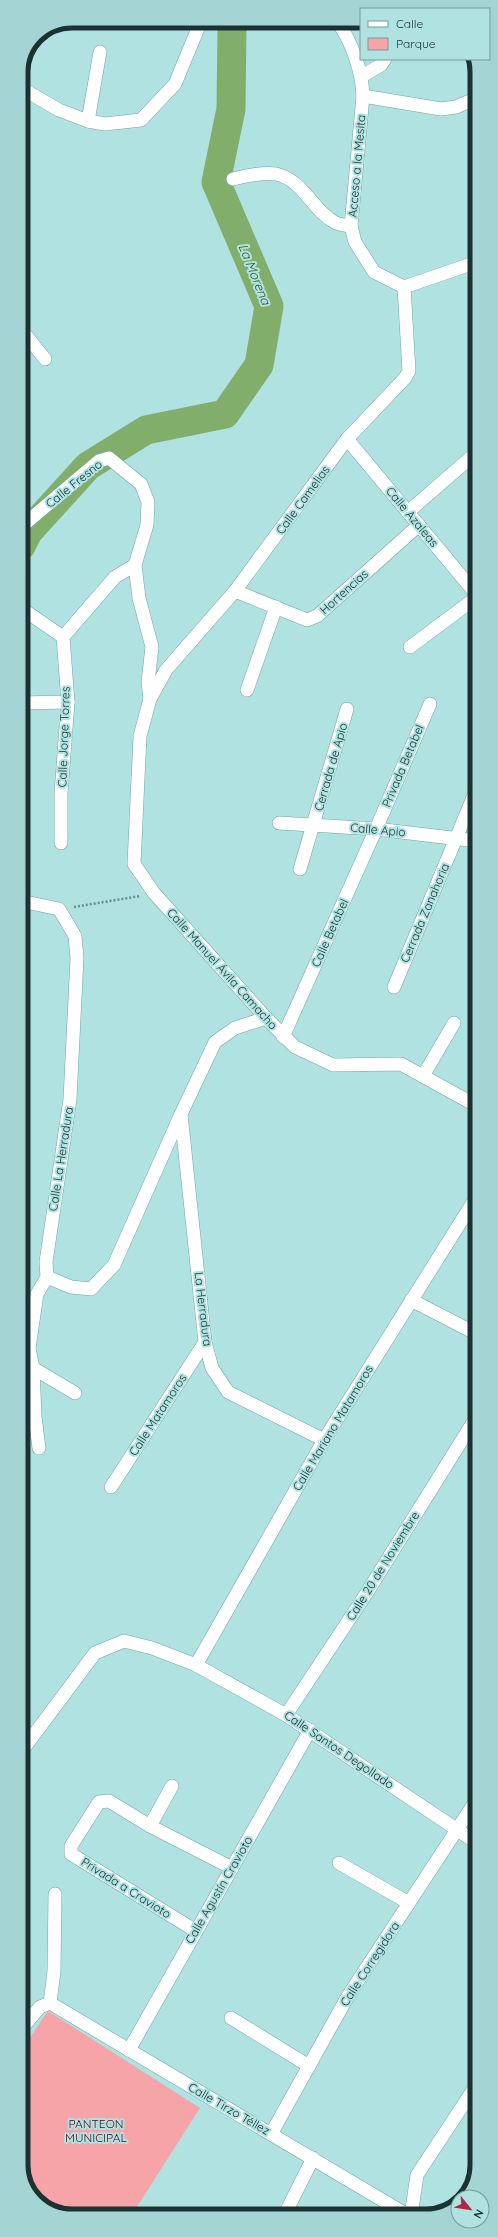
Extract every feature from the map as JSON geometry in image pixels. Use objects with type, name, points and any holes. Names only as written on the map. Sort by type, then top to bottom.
[{"type":"street","points":[[28,92],[59,110],[88,121],[105,124],[141,120],[175,84],[199,28]]},
{"type":"street","name":"Acceso a la Mesita","points":[[342,28],[362,76],[364,96],[351,226],[355,242],[374,272],[404,287]]},
{"type":"street","points":[[88,121],[100,52]]},
{"type":"street","points":[[362,76],[381,65],[384,60]]},
{"type":"street","points":[[364,96],[441,109],[456,107],[470,101]]},
{"type":"street","points":[[233,179],[256,174],[277,174],[299,186],[328,217],[336,223],[351,226]]},
{"type":"street","points":[[404,287],[470,264]]},
{"type":"street","name":"Calle Camelias","points":[[150,699],[166,670],[235,591],[347,439],[405,378],[409,371],[404,287]]},
{"type":"street","points":[[28,338],[45,359]]},
{"type":"street","name":"Calle Azaleas","points":[[347,439],[470,587]]},
{"type":"street","name":"Calle Fresno","points":[[28,521],[99,461],[109,458],[142,484],[148,502],[147,525],[135,565]]},
{"type":"street","points":[[408,512],[470,458]]},
{"type":"street","name":"Hortencias","points":[[235,591],[307,620],[317,616],[419,525]]},
{"type":"street","points":[[28,613],[63,637],[115,577],[135,565],[139,598],[152,647],[148,682],[150,699]]},
{"type":"street","points":[[410,647],[470,601]]},
{"type":"street","points":[[247,690],[276,607]]},
{"type":"street","name":"Calle Jorge Torres","points":[[61,843],[61,793],[68,702],[63,637]]},
{"type":"street","name":"Calle Manuel Ávila Camacho","points":[[150,699],[140,736],[134,864],[154,893],[266,1018],[295,1047],[332,1065],[401,1064],[470,1102]]},
{"type":"street","points":[[28,703],[68,702]]},
{"type":"street","name":"Privada Betabel","points":[[376,829],[430,704]]},
{"type":"street","name":"Cerrada de Apio","points":[[300,869],[348,709]]},
{"type":"street","name":"Cerrada Zanahoria","points":[[394,987],[470,806]]},
{"type":"street","name":"Calle Apio","points":[[279,823],[376,829],[470,840]]},
{"type":"street","name":"Calle Betabel","points":[[283,1036],[376,829]]},
{"type":"street","points":[[28,902],[59,909]]},
{"type":"street","name":"Calle La Herradura","points":[[39,1448],[35,1417],[33,1368],[29,1348],[37,1294],[47,1276],[46,1262],[70,1099],[77,958],[75,936],[59,909]]},
{"type":"street","points":[[47,1276],[71,1287],[91,1289],[114,1265],[180,1114],[215,1042],[235,1028],[266,1018]]},
{"type":"street","points":[[423,1076],[454,1023]]},
{"type":"street","name":"La Herradura","points":[[180,1114],[205,1342],[212,1368],[228,1392],[324,1440]]},
{"type":"street","name":"Calle Mariano Matamoros","points":[[196,1665],[324,1440],[470,1207]]},
{"type":"street","points":[[411,1300],[470,1330]]},
{"type":"street","name":"Calle Matamoros","points":[[111,1487],[205,1342]]},
{"type":"street","points":[[33,1368],[74,1393]]},
{"type":"street","name":"Calle 20 de Noviembre","points":[[286,1715],[366,1594],[470,1427]]},
{"type":"street","name":"Calle Santos Degollado","points":[[28,1743],[95,1653],[124,1641],[152,1648],[196,1665],[286,1715],[470,1838]]},
{"type":"street","name":"Calle Agustín Cravioto","points":[[129,2050],[310,1730]]},
{"type":"street","points":[[150,1826],[172,1786]]},
{"type":"street","name":"Privada a Cravioto","points":[[196,1931],[72,1854],[70,1850],[71,1846],[99,1802],[109,1801],[150,1826],[232,1868]]},
{"type":"street","name":"Calle Corregidora","points":[[271,2134],[348,1996],[470,1810]]},
{"type":"street","points":[[339,1863],[409,1904]]},
{"type":"street","points":[[28,2021],[40,2007],[50,2003],[54,1971],[55,1894]]},
{"type":"street","name":"Calle Tirzo Téllez","points":[[50,2003],[398,2209]]},
{"type":"street","points":[[231,2018],[309,2066]]},
{"type":"street","points":[[411,2209],[417,2175],[470,2095]]},
{"type":"street","points":[[287,2209],[312,2158]]},
{"type":"path","points":[[59,909],[154,893]]},
{"type":"green space","name":"PANTEON MUNICIPAL","points":[[48,2011],[200,2108],[135,2209],[64,2208],[50,2203],[39,2194],[34,2187],[31,2182],[28,2165],[28,2041]]},
{"type":"waterway","name":"La Morena","points":[[28,532],[88,466],[146,430],[225,414],[259,365],[269,306],[216,182],[231,109],[232,28]]}]
